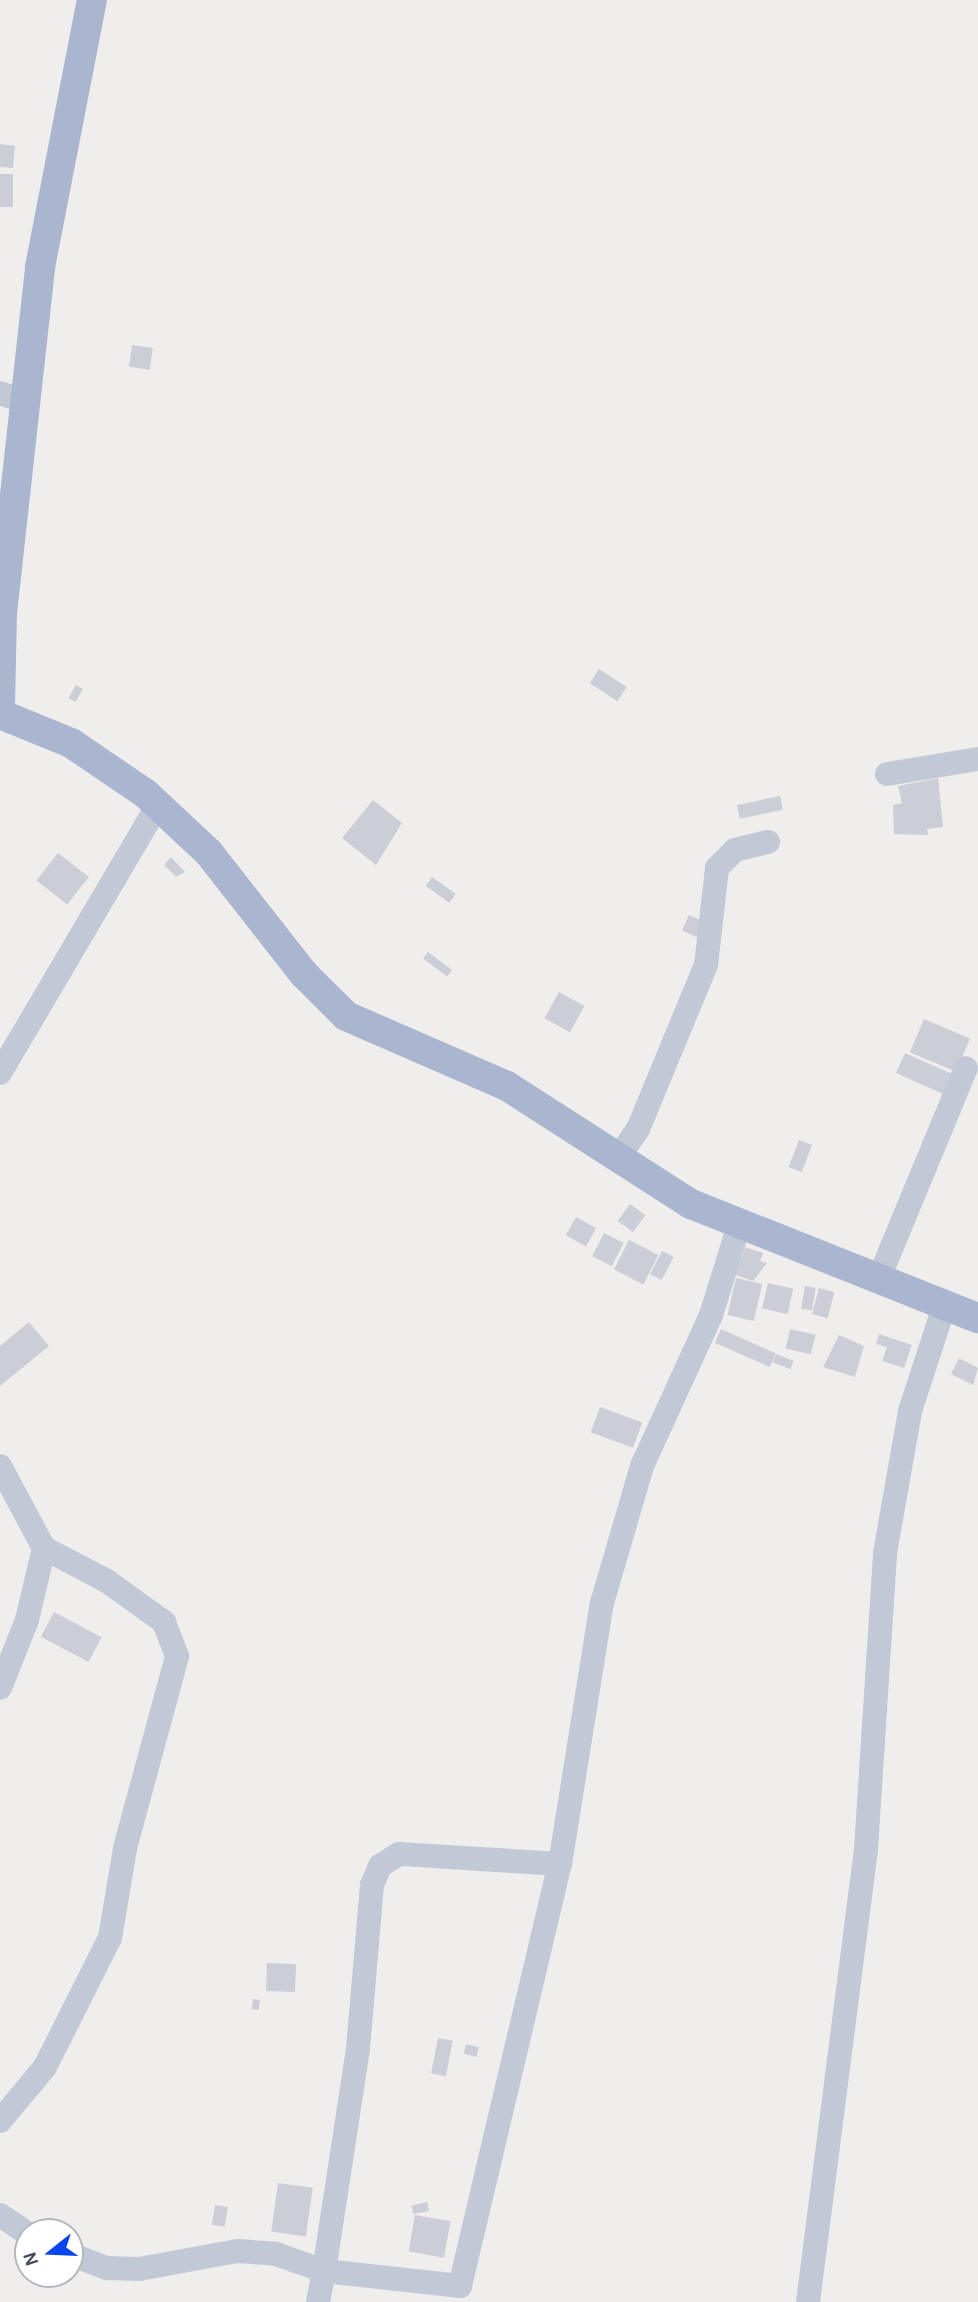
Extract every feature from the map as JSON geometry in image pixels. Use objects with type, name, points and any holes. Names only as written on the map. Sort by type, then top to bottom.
[{"type":"main road","points":[[0,707],[13,398],[92,0]]},
{"type":"main road","points":[[0,714],[71,743],[158,805],[209,853],[304,974],[346,1016],[508,1086],[617,1160],[691,1204],[978,1317]]},
{"type":"street","points":[[887,775],[978,759]]},
{"type":"street","points":[[0,1073],[158,805]]},
{"type":"street","points":[[617,1160],[638,1129],[703,976],[715,930],[717,868],[735,850],[768,842]]},
{"type":"street","points":[[879,1278],[966,1068]]},
{"type":"street","points":[[84,2260],[107,2268],[139,2269],[237,2251],[275,2254],[324,2271],[458,2294],[560,1864],[587,1671],[623,1529],[666,1406],[710,1315],[740,1222]]},
{"type":"street","points":[[808,2302],[866,1849],[885,1553],[910,1411],[945,1304]]},
{"type":"street","points":[[0,1466],[44,1548],[107,1581],[164,1622],[177,1656],[125,1848],[110,1938],[45,2067],[0,2121]]},
{"type":"street","points":[[0,1688],[27,1620],[44,1548]]},
{"type":"street","points":[[318,2302],[358,2049],[372,1885],[380,1866],[399,1854],[560,1864]]},
{"type":"building","points":[[0,144],[15,146],[13,168],[0,167]]},
{"type":"building","points":[[0,174],[13,174],[13,207],[0,207]]},
{"type":"building","points":[[132,345],[153,348],[150,370],[129,367]]},
{"type":"building","points":[[599,669],[627,687],[617,701],[590,683]]},
{"type":"building","points":[[76,685],[83,689],[75,702],[68,698]]},
{"type":"building","points":[[938,778],[943,827],[927,829],[928,835],[894,834],[893,805],[902,803],[898,786]]},
{"type":"building","points":[[780,796],[783,810],[740,819],[737,805]]},
{"type":"building","points":[[373,800],[402,823],[376,865],[342,838]]},
{"type":"building","points":[[58,853],[89,877],[67,905],[36,881]]},
{"type":"building","points":[[171,857],[185,872],[176,877],[164,865]]},
{"type":"building","points":[[432,877],[456,894],[449,903],[426,886]]},
{"type":"building","points":[[689,915],[707,923],[700,939],[682,931]]},
{"type":"building","points":[[428,952],[452,970],[447,976],[423,958]]},
{"type":"building","points":[[559,992],[584,1006],[570,1032],[544,1018]]},
{"type":"building","points":[[924,1019],[970,1039],[956,1072],[910,1052]]},
{"type":"building","points":[[905,1053],[953,1074],[944,1094],[896,1073]]},
{"type":"building","points":[[799,1140],[812,1145],[802,1172],[789,1167]]},
{"type":"building","points":[[630,1204],[645,1215],[633,1232],[618,1221]]},
{"type":"building","points":[[576,1217],[596,1228],[586,1247],[566,1235]]},
{"type":"building","points":[[604,1233],[624,1243],[612,1266],[592,1256]]},
{"type":"building","points":[[629,1240],[658,1255],[643,1284],[614,1269]]},
{"type":"building","points":[[745,1247],[763,1253],[760,1261],[767,1263],[753,1281],[736,1275]]},
{"type":"building","points":[[662,1251],[674,1257],[662,1280],[650,1274]]},
{"type":"building","points":[[736,1278],[762,1284],[754,1321],[727,1315]]},
{"type":"building","points":[[768,1283],[793,1289],[787,1314],[762,1308]]},
{"type":"building","points":[[805,1286],[816,1288],[812,1311],[801,1309]]},
{"type":"building","points":[[819,1288],[834,1292],[827,1318],[812,1314]]},
{"type":"building","points":[[29,1322],[49,1346],[0,1386],[0,1346]]},
{"type":"building","points":[[721,1329],[776,1353],[770,1367],[715,1343]]},
{"type":"building","points":[[790,1329],[815,1335],[811,1354],[786,1348]]},
{"type":"building","points":[[879,1334],[912,1345],[904,1368],[882,1361],[887,1347],[876,1344]]},
{"type":"building","points":[[839,1335],[864,1346],[855,1377],[823,1367]]},
{"type":"building","points":[[776,1354],[794,1361],[791,1369],[773,1362]]},
{"type":"building","points":[[959,1358],[978,1368],[973,1385],[951,1374]]},
{"type":"building","points":[[600,1407],[642,1422],[633,1448],[591,1432]]},
{"type":"building","points":[[54,1612],[102,1637],[89,1662],[41,1637]]},
{"type":"building","points":[[267,1963],[296,1964],[295,1992],[266,1991]]},
{"type":"building","points":[[253,1999],[260,2000],[259,2010],[252,2009]]},
{"type":"building","points":[[438,2038],[453,2041],[446,2076],[431,2073]]},
{"type":"building","points":[[466,2044],[479,2047],[476,2057],[464,2054]]},
{"type":"building","points":[[278,2183],[313,2188],[306,2236],[271,2232]]},
{"type":"building","points":[[427,2202],[429,2211],[413,2214],[411,2206]]},
{"type":"building","points":[[215,2205],[228,2207],[225,2227],[212,2225]]},
{"type":"building","points":[[415,2215],[450,2221],[444,2258],[409,2251]]}]
